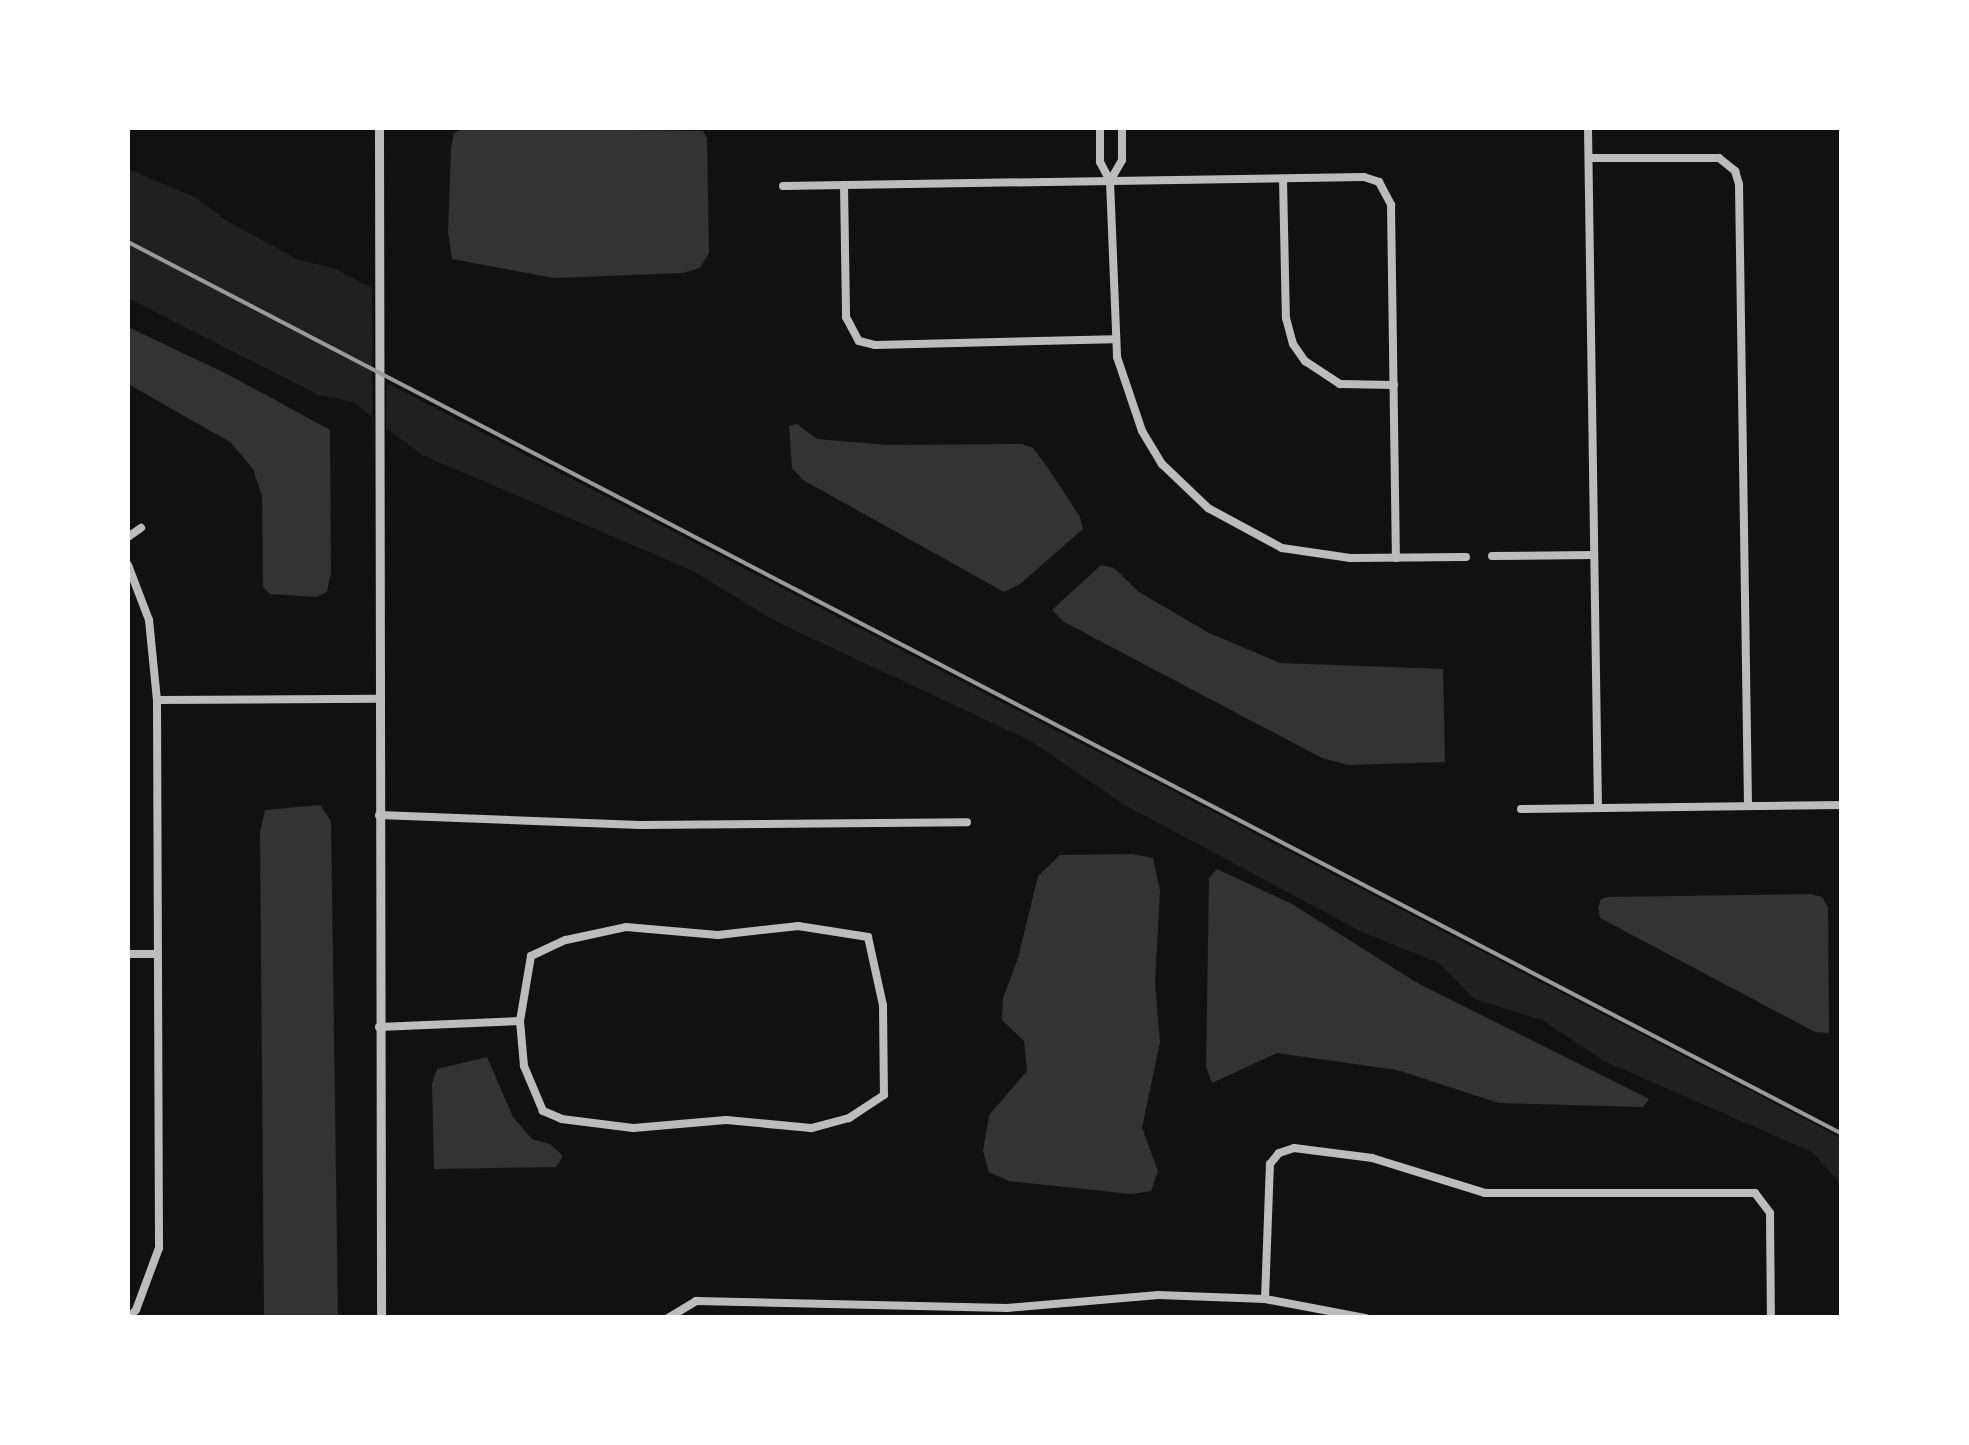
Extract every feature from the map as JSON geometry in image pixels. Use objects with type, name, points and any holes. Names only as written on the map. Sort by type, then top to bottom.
[{"type":"street","points":[[379,128],[381,1318]]},
{"type":"street","points":[[1100,128],[1100,162],[1110,181],[1114,339],[1124,388],[1142,431],[1162,464],[1208,508],[1282,548],[1350,558],[1466,557]]},
{"type":"street","points":[[1110,181],[1122,160],[1122,128]]},
{"type":"street","points":[[1588,128],[1598,808]]},
{"type":"street","points":[[1589,158],[1719,158],[1735,171],[1740,184],[1748,806]]},
{"type":"street","points":[[783,186],[1364,177],[1378,182],[1388,191],[1396,558]]},
{"type":"street","points":[[1283,178],[1286,318],[1293,344],[1322,376],[1340,384],[1394,385]]},
{"type":"street","points":[[844,185],[846,318],[859,341],[875,345],[1114,339]]},
{"type":"street","points":[[128,538],[141,528]]},
{"type":"street","points":[[1492,556],[1593,554]]},
{"type":"street","points":[[128,565],[149,620],[157,700],[159,1248],[148,1283],[128,1318]]},
{"type":"street","points":[[157,700],[379,699]]},
{"type":"street","points":[[1522,809],[1842,805]]},
{"type":"street","points":[[379,815],[640,825],[966,822]]},
{"type":"street","points":[[798,926],[868,937],[883,1005],[884,1096],[849,1118],[811,1128],[726,1120],[633,1128],[562,1120],[543,1111],[530,1089],[520,1021],[531,956],[566,940],[626,928],[718,935],[798,926]]},
{"type":"street","points":[[128,954],[156,954]]},
{"type":"street","points":[[380,1026],[520,1021]]},
{"type":"street","points":[[1266,1299],[1270,1164],[1279,1153],[1294,1148],[1372,1158],[1485,1193],[1755,1194],[1770,1214],[1771,1318]]},
{"type":"street","points":[[668,1318],[696,1301],[1006,1308],[1158,1296],[1266,1299],[1366,1318]]},
{"type":"shaded area","points":[[463,128],[703,131],[707,138],[709,253],[700,268],[683,273],[554,278],[452,259],[448,232],[451,148],[454,133]]},
{"type":"shaded area","points":[[128,169],[195,197],[227,221],[299,260],[333,268],[372,288],[372,417],[353,402],[318,395],[128,298]]},
{"type":"shaded area","points":[[128,327],[229,375],[330,430],[331,573],[327,592],[317,597],[270,594],[263,587],[262,496],[253,469],[230,442],[128,384]]},
{"type":"shaded area","points":[[387,383],[1841,1138],[1841,1194],[1838,1181],[1812,1152],[1604,1061],[1542,1020],[1474,999],[1439,963],[1362,932],[1123,804],[1031,741],[777,622],[691,570],[422,455],[386,428]]},
{"type":"shaded area","points":[[797,424],[817,439],[888,445],[1022,444],[1033,448],[1080,517],[1083,529],[1020,584],[1004,592],[803,480],[792,468],[789,426]]},
{"type":"shaded area","points":[[1101,565],[1114,568],[1139,592],[1209,633],[1280,663],[1443,669],[1445,762],[1348,765],[1322,758],[1064,622],[1052,610]]},
{"type":"shaded area","points":[[320,805],[331,821],[338,1317],[264,1317],[260,832],[265,810]]},
{"type":"shaded area","points":[[1132,854],[1153,858],[1160,891],[1155,983],[1160,1042],[1142,1128],[1158,1171],[1151,1191],[1131,1194],[1009,1181],[989,1172],[983,1151],[989,1115],[1027,1071],[1024,1041],[1002,1020],[1003,998],[1018,958],[1038,876],[1060,855]]},
{"type":"shaded area","points":[[1217,869],[1292,904],[1419,984],[1649,1099],[1643,1107],[1499,1103],[1397,1070],[1277,1053],[1212,1083],[1206,1067],[1209,878]]},
{"type":"shaded area","points":[[1609,897],[1822,897],[1828,907],[1829,1033],[1815,1032],[1600,918],[1598,908],[1601,899]]},
{"type":"shaded area","points":[[487,1057],[513,1117],[532,1139],[550,1144],[563,1156],[556,1167],[434,1169],[432,1084],[437,1069]]},
{"type":"railway","points":[[128,242],[1842,1134]]}]
